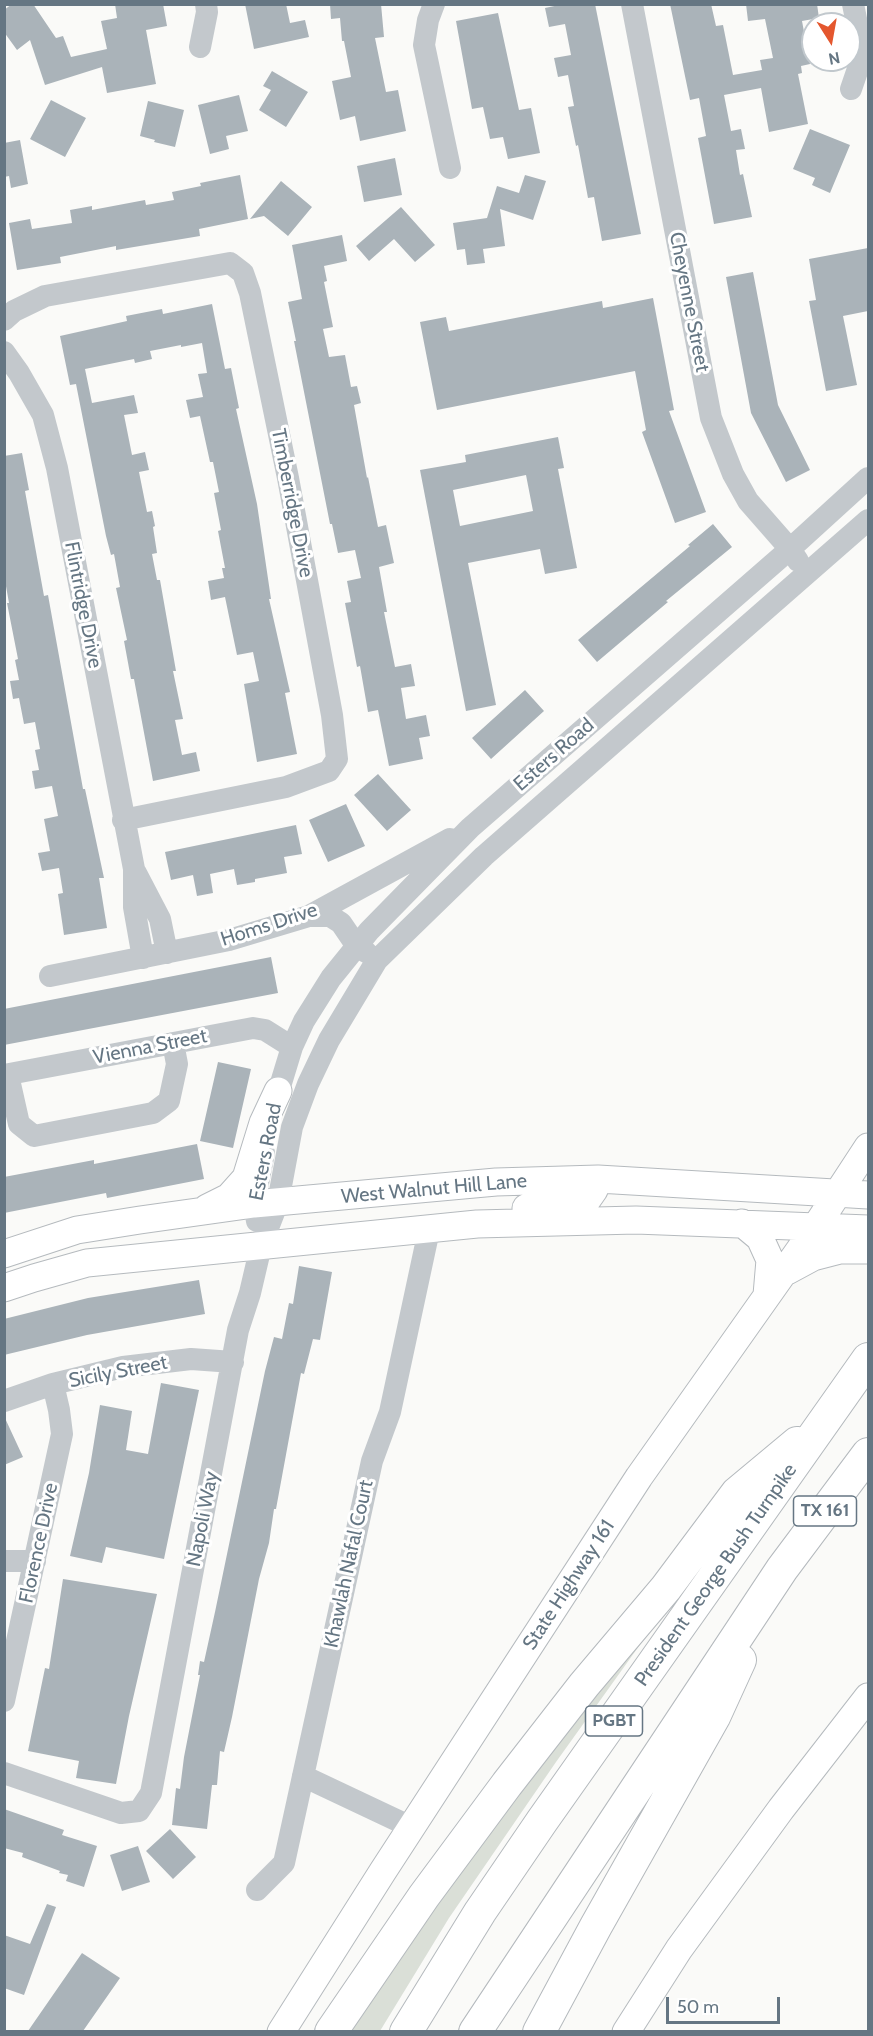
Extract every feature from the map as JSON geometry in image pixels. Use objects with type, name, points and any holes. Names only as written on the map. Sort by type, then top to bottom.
[{"type":"highway","name":"President George Bush Turnpike","points":[[406,2031],[480,1912],[542,1821],[868,1359]]},
{"type":"highway","points":[[331,2031],[424,1896],[507,1784],[584,1685],[666,1588],[737,1493],[830,1415]]},
{"type":"highway","name":"TX 161","points":[[782,1569],[868,1454]]},
{"type":"highway","points":[[539,2031],[714,1717],[782,1569]]},
{"type":"highway","name":"PGBT","points":[[475,2031],[782,1569]]},
{"type":"main road","points":[[202,1211],[229,1197],[246,1178],[263,1123],[278,1091]]},
{"type":"main road","name":"State Highway 161","points":[[281,2031],[639,1477],[815,1228],[868,1147]]},
{"type":"main road","name":"West Walnut Hill Lane","points":[[4,1254],[77,1230],[202,1211],[496,1182],[598,1179],[868,1195]]},
{"type":"main road","points":[[477,1224],[508,1212],[547,1204],[587,1200],[598,1179]]},
{"type":"main road","name":"West Walnut Hill Lane","points":[[4,1288],[87,1263],[477,1224],[636,1220],[868,1229]]},
{"type":"main road","points":[[742,1223],[760,1238],[770,1260],[766,1297]]},
{"type":"main road","points":[[783,1273],[813,1257],[840,1250],[868,1250]]},
{"type":"main road","points":[[626,2031],[679,1949],[781,1809],[868,1697]]},
{"type":"street","points":[[200,47],[207,12],[206,4]]},
{"type":"street","points":[[434,4],[423,45],[450,168]]},
{"type":"street","name":"Cheyenne Street","points":[[632,4],[711,418],[732,474],[748,501],[790,549],[807,575]]},
{"type":"street","points":[[851,89],[862,54],[854,4]]},
{"type":"street","name":"Timberridge Drive","points":[[4,320],[14,311],[45,296],[230,263],[243,273],[250,293],[288,478],[332,715],[337,759],[328,771],[286,787],[123,820]]},
{"type":"street","name":"Flintridge Drive","points":[[4,352],[20,374],[42,415],[57,468],[134,869],[134,907],[143,958]]},
{"type":"street","name":"Esters Road","points":[[261,1246],[266,1203],[270,1122],[278,1091],[292,1047],[304,1021],[325,986],[356,945],[470,828],[790,549],[868,478]]},
{"type":"street","name":"Esters Road","points":[[266,1203],[308,1084],[329,1040],[377,960],[484,856],[868,520]]},
{"type":"street","points":[[597,717],[617,740]]},
{"type":"street","name":"Homs Drive","points":[[51,976],[229,940],[309,916],[470,828]]},
{"type":"street","name":"Flintridge Drive","points":[[134,869],[160,919],[167,953]]},
{"type":"street","points":[[309,916],[330,916],[341,922],[356,945],[377,960]]},
{"type":"street","name":"Vienna Street","points":[[6,1075],[253,1028],[265,1030],[292,1047]]},
{"type":"street","points":[[6,1075],[19,1124],[34,1136],[153,1113],[169,1101],[177,1064],[173,1043]]},
{"type":"street","name":"Khawlah Nafal Court","points":[[258,1890],[284,1863],[372,1461],[390,1412],[429,1230]]},
{"type":"street","name":"Napoli Way","points":[[4,1773],[121,1813],[139,1811],[151,1793],[238,1330],[250,1293],[261,1246]]},
{"type":"street","name":"Sicily Street","points":[[4,1401],[53,1384],[123,1367],[191,1359],[233,1362]]},
{"type":"street","name":"Florence Drive","points":[[4,1701],[13,1618],[35,1561],[62,1434],[53,1384]]},
{"type":"street","points":[[4,1562],[35,1561]]},
{"type":"street","points":[[303,1776],[411,1827]]},
{"type":"shaded area","points":[[667,1607],[556,1762],[449,1918],[380,2031],[341,2032],[510,1796]]},
{"type":"building","points":[[12,4],[33,4],[56,38],[63,36],[71,57],[107,49],[101,21],[117,18],[115,4],[163,4],[167,26],[146,30],[156,84],[107,93],[102,67],[45,85],[30,40],[17,50],[4,32],[4,10]]},
{"type":"building","points":[[245,4],[286,4],[290,23],[305,20],[309,37],[254,49]]},
{"type":"building","points":[[330,4],[381,4],[384,37],[375,38],[386,92],[398,90],[406,131],[360,141],[355,116],[340,120],[332,81],[351,77],[344,41],[342,41],[340,18],[331,19]]},
{"type":"building","points":[[564,4],[595,4],[641,234],[602,241],[594,197],[588,198],[568,107],[574,106],[568,75],[558,77],[554,58],[571,55],[565,24],[549,27],[545,8]]},
{"type":"building","points":[[670,4],[711,4],[716,26],[723,25],[733,75],[762,70],[760,60],[773,58],[765,19],[748,21],[746,4],[817,4],[818,12],[801,12],[802,73],[798,74],[808,124],[769,132],[761,88],[724,95],[731,131],[741,129],[745,149],[736,150],[740,175],[743,174],[752,217],[714,224],[698,138],[706,136],[699,98],[690,100]]},
{"type":"building","points":[[498,13],[519,110],[531,108],[540,153],[508,159],[503,137],[490,139],[483,107],[472,109],[456,21]]},
{"type":"building","points":[[272,71],[308,92],[286,127],[259,110],[271,90],[263,86]]},
{"type":"building","points":[[239,95],[248,131],[226,136],[229,149],[210,154],[198,105]]},
{"type":"building","points":[[51,100],[86,118],[65,157],[30,139]]},
{"type":"building","points":[[148,101],[184,110],[175,147],[140,136]]},
{"type":"building","points":[[810,129],[850,145],[830,193],[812,185],[815,178],[793,169]]},
{"type":"building","points":[[20,140],[28,184],[11,188],[9,176],[4,177],[4,143]]},
{"type":"building","points":[[395,158],[402,195],[364,202],[357,166]]},
{"type":"building","points":[[240,175],[248,219],[199,229],[200,236],[116,250],[116,246],[60,257],[61,263],[17,270],[9,223],[30,219],[32,229],[72,223],[70,210],[92,206],[92,210],[145,200],[146,205],[174,200],[172,192],[201,186],[200,183]]},
{"type":"building","points":[[525,175],[546,181],[533,220],[500,209],[505,246],[483,249],[485,263],[467,265],[465,249],[457,250],[453,223],[487,218],[497,186],[519,193]]},
{"type":"building","points":[[281,181],[312,207],[288,236],[264,216],[250,219]]},
{"type":"building","points":[[401,207],[435,245],[415,262],[394,239],[369,261],[356,246]]},
{"type":"building","points":[[342,235],[347,261],[324,266],[327,281],[324,282],[333,327],[323,329],[329,357],[345,355],[351,387],[357,386],[361,403],[354,405],[367,478],[378,527],[386,525],[394,563],[379,567],[387,612],[384,612],[395,667],[411,664],[415,686],[401,688],[406,719],[426,715],[430,736],[419,738],[423,759],[389,766],[378,710],[368,712],[345,603],[351,602],[347,581],[361,578],[355,550],[338,553],[332,524],[330,524],[288,302],[302,299],[292,245]]},
{"type":"building","points":[[868,248],[868,311],[843,316],[857,385],[826,391],[809,301],[816,300],[809,259]]},
{"type":"building","points":[[753,272],[778,405],[810,470],[786,482],[751,413],[726,277]]},
{"type":"building","points":[[653,298],[674,410],[669,411],[706,512],[675,523],[642,432],[646,430],[635,371],[437,410],[420,322],[446,317],[449,331],[602,301],[603,308]]},
{"type":"building","points":[[212,304],[225,369],[231,368],[239,408],[236,409],[257,504],[271,599],[269,599],[290,692],[285,693],[297,754],[257,762],[244,684],[259,681],[253,652],[237,655],[225,597],[211,600],[208,581],[224,578],[222,568],[225,568],[214,493],[219,492],[200,416],[190,418],[186,400],[203,397],[198,374],[207,373],[202,343],[181,347],[181,345],[150,351],[152,359],[135,363],[134,359],[85,369],[92,403],[134,395],[138,413],[124,415],[132,455],[145,452],[149,470],[139,472],[147,512],[152,511],[155,526],[153,527],[157,553],[152,554],[157,580],[160,580],[176,671],[173,671],[183,719],[175,720],[182,755],[196,752],[200,771],[153,781],[134,679],[131,679],[124,641],[127,640],[116,588],[120,587],[114,554],[111,555],[106,536],[76,384],[70,385],[60,336],[127,321],[126,316],[162,309],[163,314]]},
{"type":"building","points":[[558,437],[564,468],[558,469],[577,568],[545,574],[540,549],[468,563],[496,705],[466,711],[420,470],[466,462],[465,455]],"holes":[[[526,475],[533,511],[460,526],[453,490]]]},
{"type":"building","points":[[22,453],[29,490],[25,491],[44,596],[48,595],[83,789],[85,789],[104,878],[99,878],[107,928],[64,935],[58,894],[63,893],[59,868],[42,871],[38,853],[50,851],[44,819],[58,816],[52,786],[35,789],[32,771],[39,770],[35,750],[40,749],[35,722],[24,724],[19,698],[13,699],[10,681],[19,680],[15,660],[18,659],[4,575],[4,456]]},
{"type":"building","points":[[713,524],[732,547],[597,662],[578,640]]},
{"type":"building","points":[[525,690],[544,711],[491,759],[472,738]]},
{"type":"building","points":[[378,774],[411,810],[387,831],[354,795]]},
{"type":"building","points":[[346,804],[365,846],[328,862],[309,820]]},
{"type":"building","points":[[296,825],[302,854],[284,857],[287,873],[237,885],[234,869],[210,874],[213,893],[197,896],[193,875],[171,880],[165,852]]},
{"type":"building","points":[[271,957],[278,993],[4,1045],[4,1009]]},
{"type":"building","points":[[218,1062],[251,1069],[233,1148],[200,1141]]},
{"type":"building","points":[[197,1144],[204,1179],[107,1198],[106,1193],[4,1213],[4,1177],[94,1160],[94,1164]]},
{"type":"building","points":[[299,1266],[332,1272],[320,1340],[313,1339],[304,1374],[301,1373],[276,1509],[274,1509],[269,1543],[259,1579],[232,1717],[224,1752],[220,1751],[217,1785],[212,1785],[207,1829],[172,1825],[176,1788],[180,1789],[200,1675],[198,1675],[200,1661],[204,1662],[265,1371],[274,1337],[282,1339],[289,1303],[293,1304]]},
{"type":"building","points":[[199,1280],[205,1314],[87,1335],[4,1355],[4,1319],[88,1298]]},
{"type":"building","points":[[161,1383],[199,1390],[164,1559],[106,1547],[102,1563],[70,1556],[89,1473],[100,1405],[132,1411],[126,1450],[148,1454]]},
{"type":"building","points":[[4,1416],[23,1457],[4,1465]]},
{"type":"building","points":[[63,1579],[157,1594],[116,1784],[76,1778],[79,1761],[28,1751],[45,1668],[49,1669]]},
{"type":"building","points":[[4,1809],[64,1830],[62,1835],[97,1846],[84,1887],[66,1881],[68,1875],[59,1873],[60,1871],[22,1857],[23,1853],[4,1848]]},
{"type":"building","points":[[170,1829],[196,1857],[173,1879],[146,1851]]},
{"type":"building","points":[[138,1846],[150,1882],[122,1891],[110,1855]]},
{"type":"building","points":[[47,1904],[56,1907],[24,1995],[4,1988],[4,1935],[30,1944]]},
{"type":"building","points":[[82,1953],[120,1978],[83,2031],[28,2031]]}]
